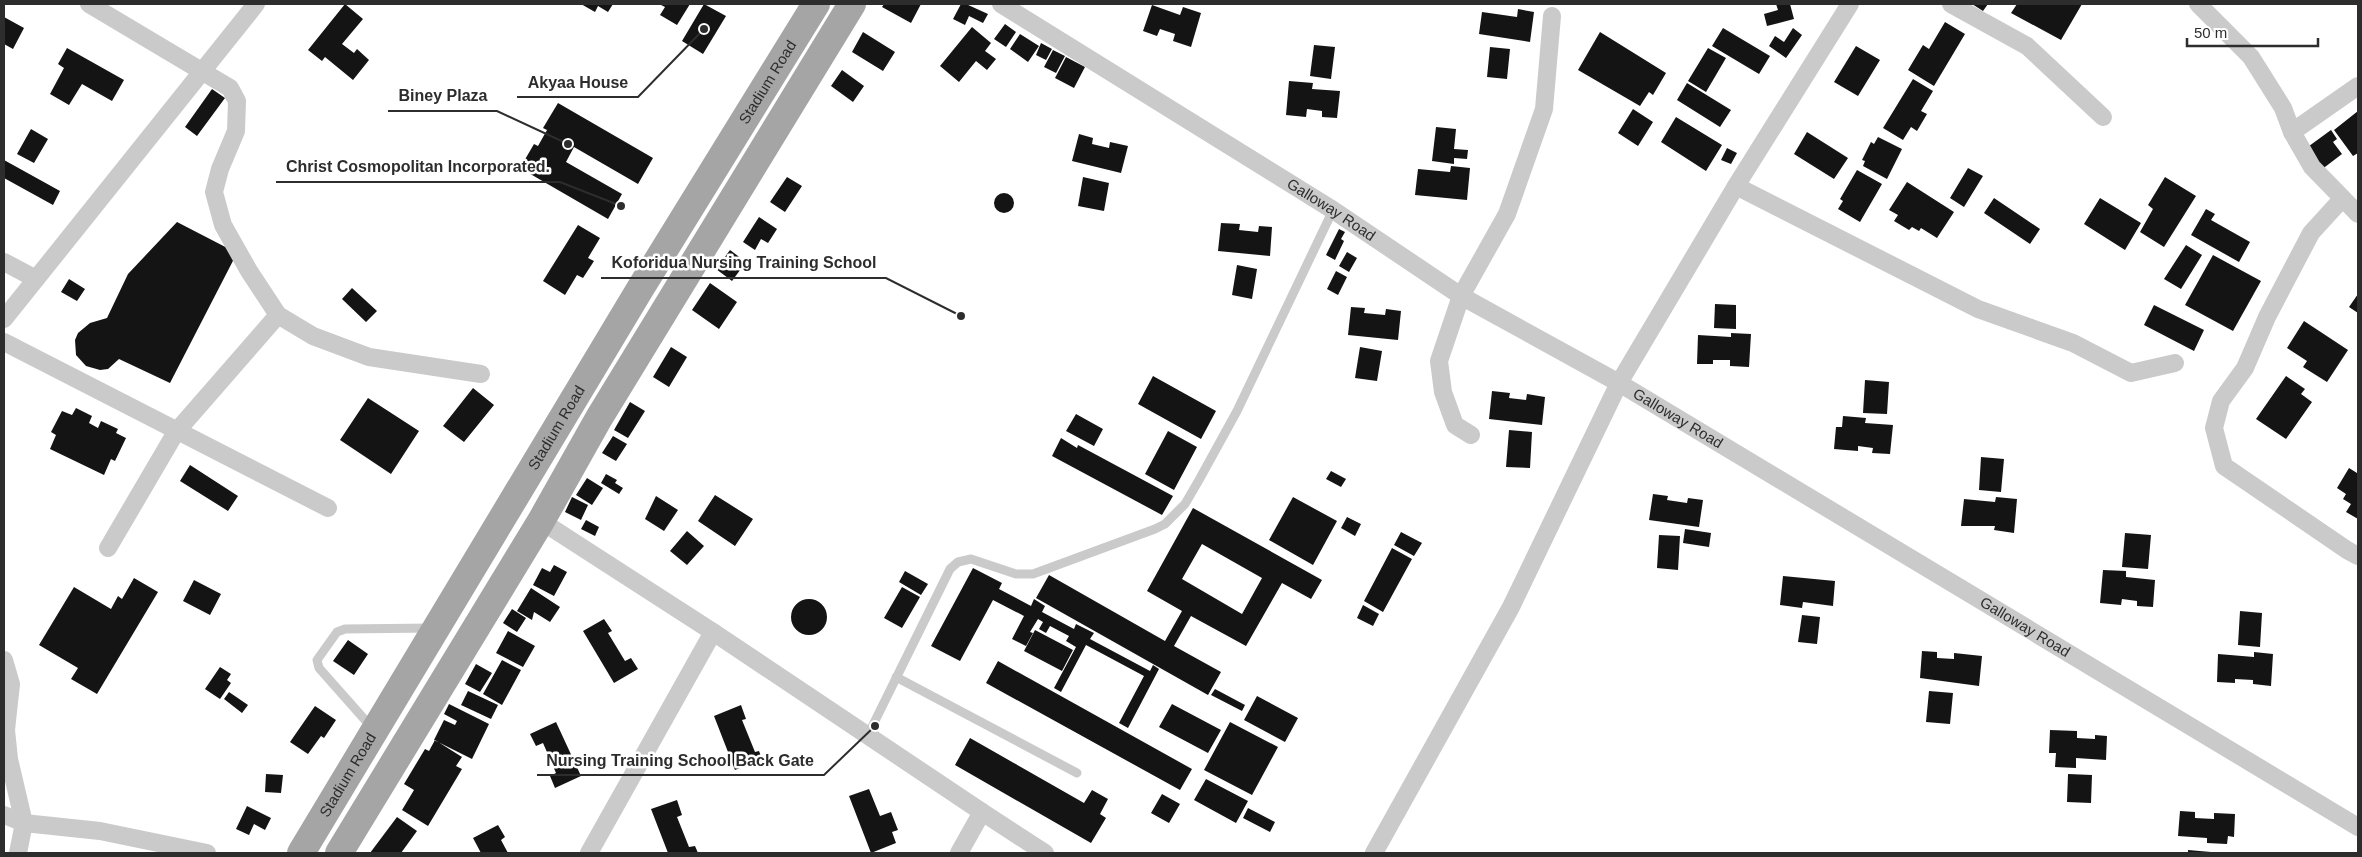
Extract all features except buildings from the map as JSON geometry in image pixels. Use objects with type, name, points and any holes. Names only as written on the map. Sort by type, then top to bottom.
[{"type":"main road","name":"Stadium Road","points":[[301,853],[636,297],[816,4]]},
{"type":"main road","name":"Stadium Road","points":[[339,853],[540,521],[599,418],[852,4]]},
{"type":"street","points":[[89,4],[230,88],[237,101],[236,131],[220,169],[214,192],[223,225],[249,271],[278,315],[313,336],[369,356],[481,374]]},
{"type":"street","points":[[4,319],[256,4]]},
{"type":"street","name":"Galloway Road","points":[[1002,4],[1333,210],[1461,296],[1620,383],[2358,827]]},
{"type":"street","points":[[1374,853],[1511,607],[1620,383],[1736,186],[1850,4]]},
{"type":"street","points":[[1951,4],[2026,46],[2103,117]]},
{"type":"street","points":[[2198,4],[2251,57],[2283,108],[2292,132],[2312,167],[2358,214]]},
{"type":"street","points":[[1471,435],[1455,425],[1443,392],[1439,362],[1461,296],[1507,214],[1544,109],[1552,16]]},
{"type":"street","points":[[2292,132],[2358,86]]},
{"type":"street","points":[[1736,186],[1978,309],[2073,343],[2131,373],[2175,363]]},
{"type":"street","points":[[2342,199],[2311,233],[2266,317],[2245,368],[2221,401],[2214,428],[2224,466],[2358,556]]},
{"type":"street","points":[[4,262],[36,279]]},
{"type":"street","points":[[108,548],[176,432],[278,315]]},
{"type":"street","points":[[4,342],[176,432],[328,508]]},
{"type":"street","points":[[540,521],[713,632],[1046,853]]},
{"type":"street","points":[[589,853],[713,632]]},
{"type":"street","points":[[4,660],[11,684],[6,730],[9,759],[24,823],[18,853]]},
{"type":"street","points":[[959,853],[982,812]]},
{"type":"street","points":[[4,815],[24,823],[100,831],[208,853]]},
{"type":"lane","points":[[867,736],[950,570],[958,562],[971,559],[1016,574],[1033,574],[1155,529],[1165,524],[1185,504],[1237,411],[1333,210]]},
{"type":"lane","points":[[375,731],[319,668],[317,660],[336,632],[345,629],[437,628]]},
{"type":"lane","points":[[896,677],[1077,773]]},
{"type":"place","name":"Akyaa House","points":[[704,29]]},
{"type":"place","name":"Biney Plaza","points":[[568,144]]},
{"type":"place","name":"Christ Cosmopolitan Incorporated.","points":[[621,206]]},
{"type":"place","name":"Koforidua Nursing Training School","points":[[961,316]]},
{"type":"place","name":"Nursing Training School Back Gate","points":[[875,726]]}]
